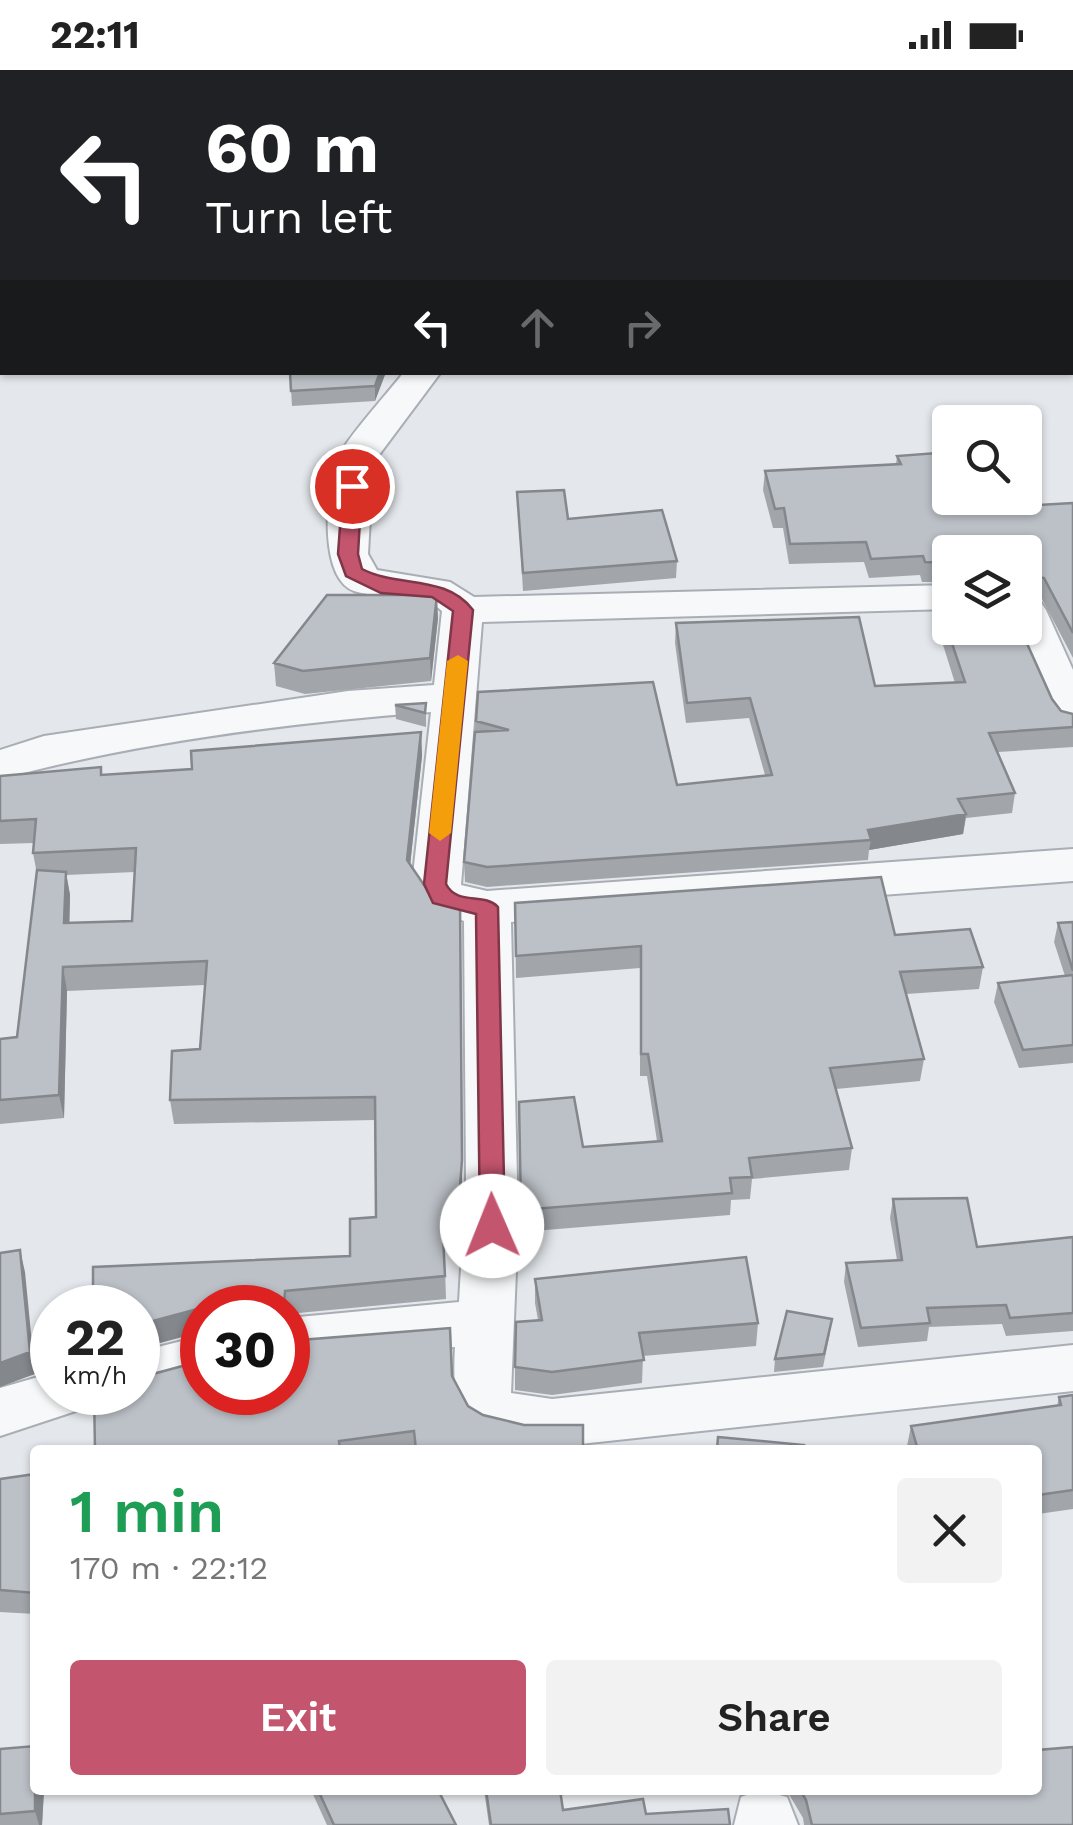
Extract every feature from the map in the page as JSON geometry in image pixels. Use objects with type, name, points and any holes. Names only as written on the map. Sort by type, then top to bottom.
[{"type":"street","points":[[421,375],[354,462],[348,554],[353,572],[365,581],[436,591],[453,598],[463,610],[435,884],[441,897],[455,904],[487,907],[1073,865]]},
{"type":"street","points":[[463,610],[932,597]]},
{"type":"street","points":[[1041,645],[1073,717]]},
{"type":"street","points":[[0,765],[44,750],[348,705],[454,698]]},
{"type":"street","points":[[487,907],[492,1226],[482,1322],[484,1406],[506,1418],[552,1422],[1073,1368]]},
{"type":"street","points":[[310,1338],[482,1322]]},
{"type":"street","points":[[0,1412],[30,1403]]},
{"type":"building","points":[[290,375],[379,375],[375,386],[291,391]]},
{"type":"building","points":[[932,453],[932,515],[1042,515],[1042,505],[1073,503],[1073,633],[1042,578],[1042,535],[932,535],[932,562],[925,562],[923,556],[871,559],[866,542],[790,544],[784,508],[775,509],[765,471],[901,464],[897,456]]},
{"type":"building","points":[[564,490],[568,519],[662,510],[677,561],[523,573],[517,492]]},
{"type":"building","points":[[327,595],[437,595],[430,658],[303,671],[274,663]]},
{"type":"building","points":[[859,617],[875,686],[965,682],[953,645],[1028,645],[1052,699],[1061,711],[1073,714],[1073,727],[989,733],[1015,793],[958,799],[966,814],[868,830],[871,840],[487,867],[464,862],[475,732],[509,730],[476,721],[478,692],[653,682],[677,785],[772,775],[750,698],[687,703],[676,623]]},
{"type":"building","points":[[426,703],[425,713],[395,705]]},
{"type":"building","points":[[421,732],[407,860],[426,888],[460,900],[462,1160],[458,1213],[442,1215],[445,1276],[310,1289],[310,1285],[180,1285],[180,1314],[160,1319],[160,1285],[93,1285],[93,1267],[350,1256],[350,1219],[376,1217],[375,1097],[170,1100],[172,1051],[200,1049],[207,961],[63,967],[59,1095],[0,1100],[0,1039],[17,1037],[37,870],[66,872],[64,923],[132,921],[136,848],[33,853],[36,819],[0,821],[0,776],[101,767],[101,775],[192,769],[191,751]]},
{"type":"building","points":[[881,877],[895,935],[970,929],[983,967],[900,972],[924,1059],[830,1068],[852,1148],[749,1158],[752,1177],[730,1178],[732,1193],[521,1210],[519,1102],[574,1097],[583,1147],[662,1141],[648,1054],[641,1054],[641,946],[516,956],[515,903]]},
{"type":"building","points":[[1073,922],[1073,971],[1058,923]]},
{"type":"building","points":[[1073,975],[1073,1045],[1023,1050],[998,983]]},
{"type":"building","points":[[967,1198],[977,1247],[1073,1237],[1073,1313],[1010,1318],[1006,1305],[927,1308],[930,1323],[861,1328],[846,1263],[902,1260],[893,1199]]},
{"type":"building","points":[[20,1250],[30,1352],[0,1363],[0,1253]]},
{"type":"building","points":[[746,1257],[758,1323],[639,1333],[644,1360],[552,1372],[515,1367],[516,1322],[542,1320],[535,1279]]},
{"type":"building","points":[[787,1311],[832,1319],[824,1354],[775,1359]]},
{"type":"building","points":[[450,1328],[452,1376],[468,1406],[483,1415],[524,1425],[583,1425],[583,1445],[415,1445],[414,1431],[339,1441],[339,1445],[95,1445],[94,1415],[160,1415],[160,1372],[180,1367],[180,1415],[310,1415],[310,1339]]},
{"type":"building","points":[[1073,1395],[1073,1490],[1042,1494],[1042,1445],[917,1445],[911,1426],[1061,1405],[1059,1397]]},
{"type":"building","points":[[718,1437],[804,1445],[717,1445]]},
{"type":"building","points":[[30,1475],[30,1593],[0,1590],[0,1479]]},
{"type":"building","points":[[30,1746],[30,1795],[35,1795],[35,1811],[0,1814],[0,1749]]},
{"type":"building","points":[[1073,1747],[1073,1825],[812,1825],[803,1795],[1042,1795],[1042,1750]]},
{"type":"building","points":[[320,1795],[441,1795],[456,1825],[334,1825]]},
{"type":"building","points":[[487,1795],[561,1795],[563,1810],[643,1799],[646,1814],[728,1809],[730,1825],[491,1825]]},
{"type":"slow traffic","points":[[440,833],[458,661]]},
{"type":"route","points":[[352,486],[348,554],[353,572],[381,587],[436,591],[453,598],[463,610],[435,884],[441,897],[455,904],[487,907],[492,1226]]}]
